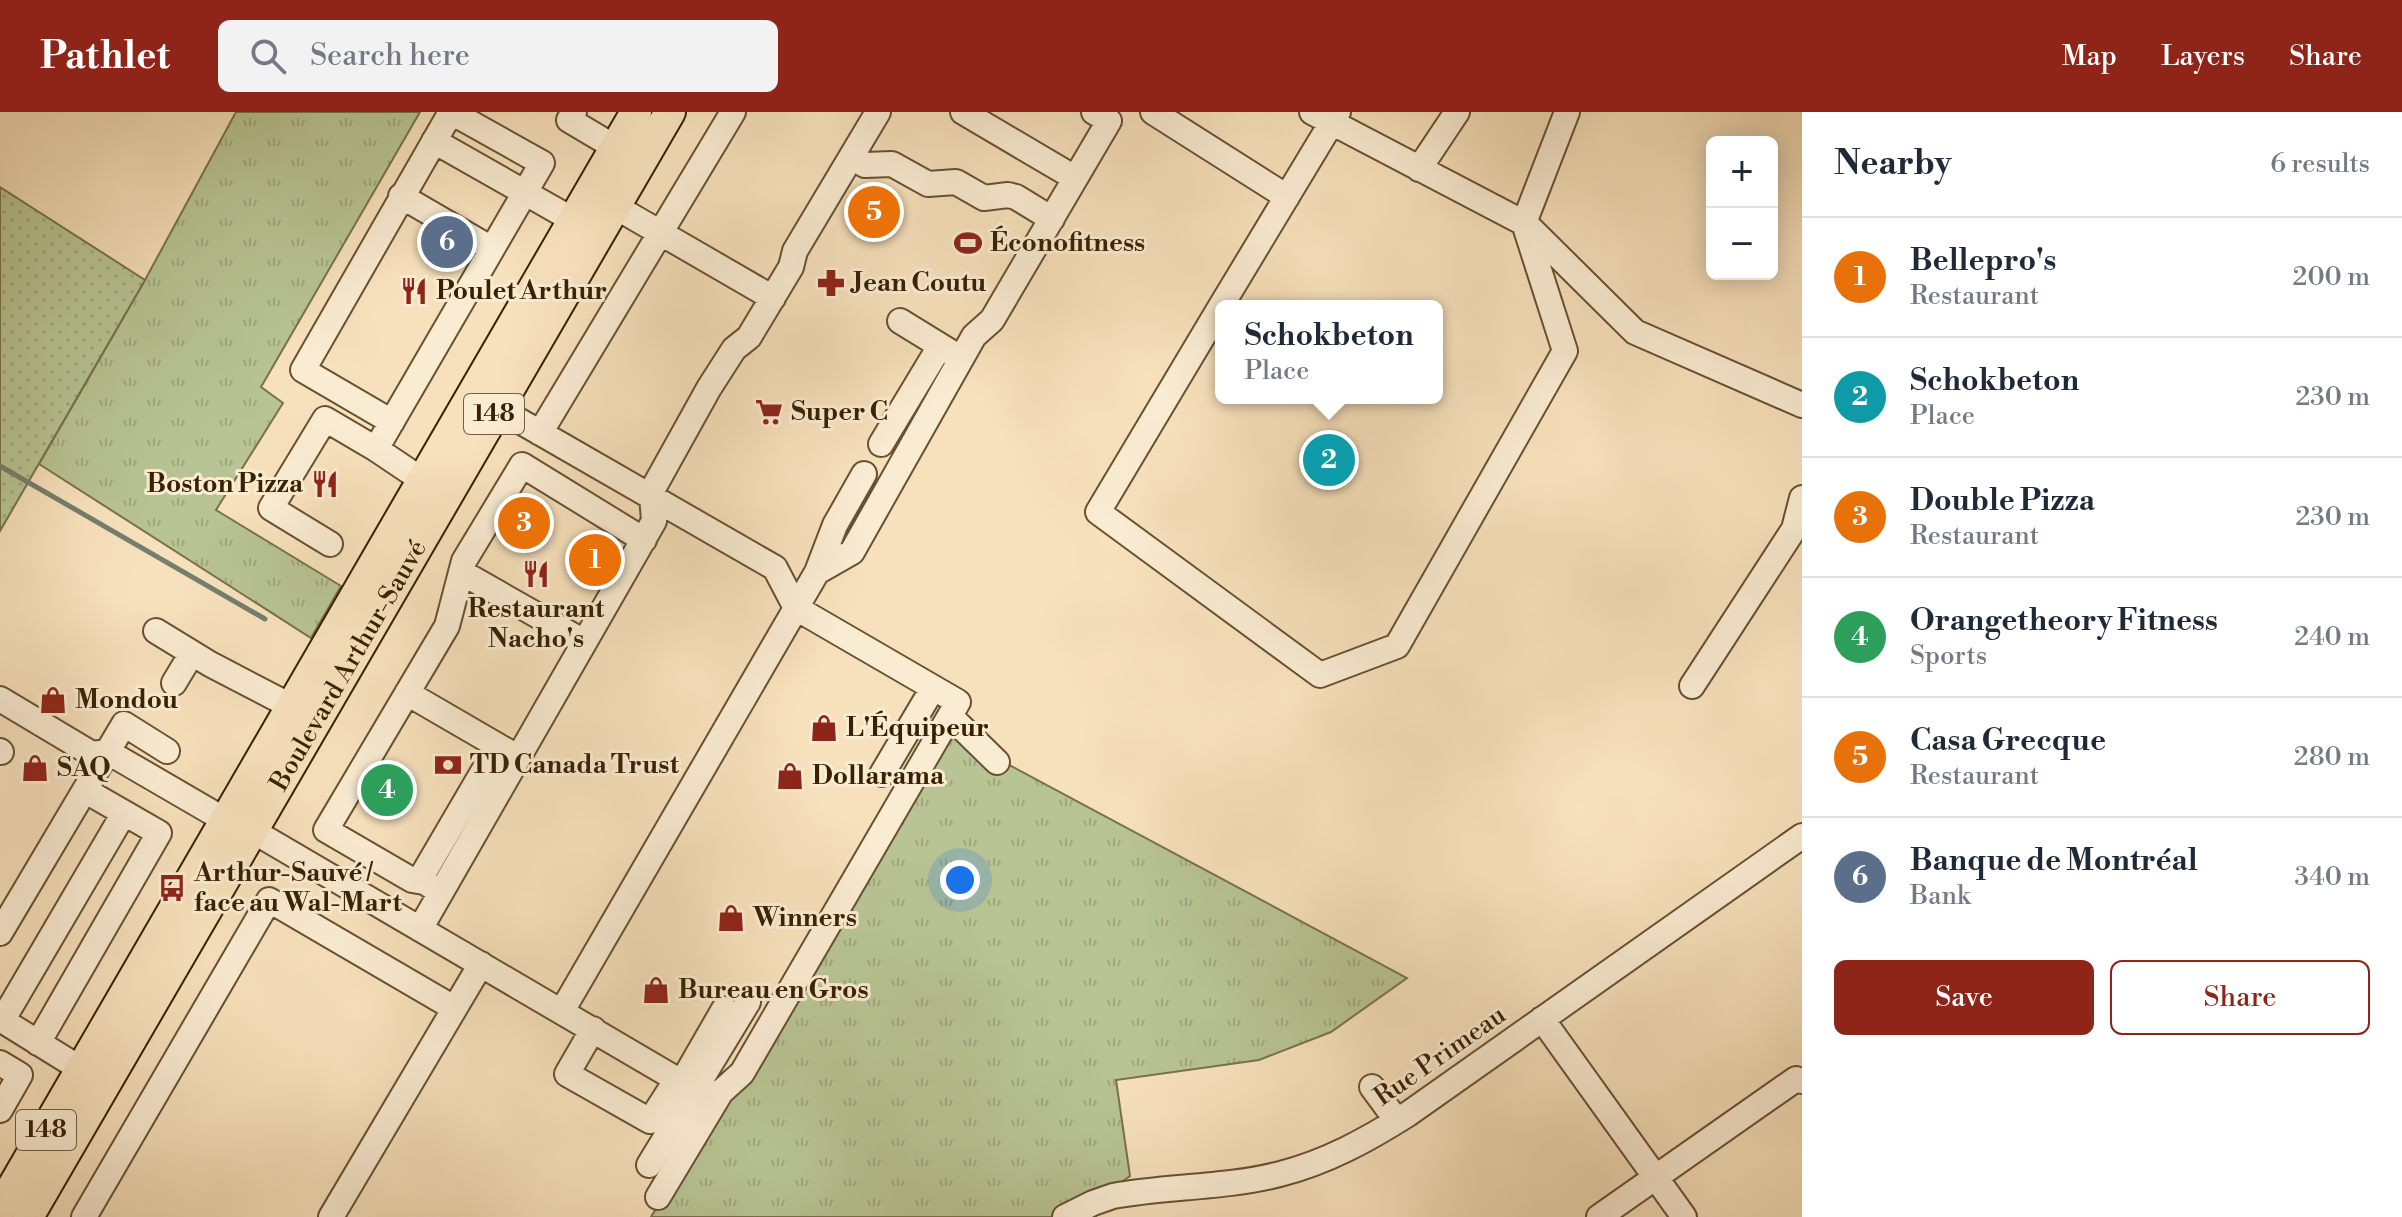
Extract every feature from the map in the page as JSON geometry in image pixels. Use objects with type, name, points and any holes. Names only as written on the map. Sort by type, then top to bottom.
[{"type":"main road","name":"Boulevard Arthur-Sauvé","points":[[628,155],[636,112]]},
{"type":"main road","name":"Boulevard Arthur-Sauvé","points":[[12,1212],[628,155],[670,112]]},
{"type":"street","points":[[376,449],[392,422],[492,249],[525,193],[542,163],[451,112],[303,370],[392,422]]},
{"type":"street","points":[[540,433],[733,112]]},
{"type":"street","points":[[963,112],[1075,178]]},
{"type":"street","points":[[817,572],[852,552],[974,336],[992,320],[1109,121],[1094,112]]},
{"type":"street","points":[[1153,112],[1287,197]]},
{"type":"street","points":[[1419,169],[1457,112]]},
{"type":"street","points":[[1215,316],[1098,512],[1320,675],[1397,646],[1565,351],[1524,223],[1567,112]]},
{"type":"street","points":[[420,929],[430,886],[508,752],[584,642],[644,540],[656,516],[652,498],[654,487],[709,388],[734,349],[749,337],[773,298],[791,267],[795,251],[875,113]]},
{"type":"street","points":[[564,115],[628,155]]},
{"type":"street","points":[[1225,300],[1287,197],[1327,116],[1419,169],[1524,223],[1635,332],[1802,405]]},
{"type":"street","points":[[434,141],[586,228]]},
{"type":"street","points":[[851,157],[865,165],[892,164],[928,184],[956,182],[984,198],[1014,196],[1052,219]]},
{"type":"street","points":[[401,196],[492,249]]},
{"type":"street","points":[[602,199],[773,298]]},
{"type":"street","points":[[900,321],[961,359]]},
{"type":"street","points":[[881,444],[940,346]]},
{"type":"street","points":[[330,544],[271,508],[342,393]]},
{"type":"street","points":[[485,401],[775,568],[796,608],[958,702],[742,1073],[694,1086],[650,1121],[567,1074],[593,1029]]},
{"type":"street","points":[[325,419],[434,489]]},
{"type":"street","points":[[430,886],[412,880],[326,830],[447,626],[464,561],[522,465],[644,540]]},
{"type":"street","points":[[562,1011],[817,572],[835,525],[864,474]]},
{"type":"street","points":[[1692,686],[1794,529],[1802,498]]},
{"type":"street","points":[[461,572],[584,642]]},
{"type":"street","points":[[156,631],[304,713]]},
{"type":"street","points":[[174,683],[192,653]]},
{"type":"street","points":[[882,774],[933,688]]},
{"type":"street","points":[[407,693],[508,752]]},
{"type":"street","points":[[0,699],[92,754],[108,752],[239,825],[694,1086]]},
{"type":"street","points":[[946,722],[997,762]]},
{"type":"street","points":[[870,823],[918,743],[946,722]]},
{"type":"street","points":[[0,933],[124,724],[167,751]]},
{"type":"street","points":[[38,1043],[159,833],[86,791]]},
{"type":"street","points":[[93,1077],[1,1020],[124,813]]},
{"type":"street","name":"Rue Primeau","points":[[1065,1217],[1093,1203],[1116,1206],[1278,1175],[1341,1153],[1397,1121],[1802,836]]},
{"type":"street","points":[[841,905],[841,880],[849,866]]},
{"type":"street","points":[[84,1217],[269,900],[454,1008]]},
{"type":"street","points":[[331,1217],[481,964]]},
{"type":"street","points":[[649,1165],[694,1086],[748,1002]]},
{"type":"street","points":[[658,1197],[694,1086],[724,1009]]},
{"type":"street","points":[[1542,1019],[1684,1217]]},
{"type":"street","points":[[0,1063],[20,1075],[0,1110]]},
{"type":"street","points":[[1599,1217],[1796,1079],[1802,1081]]},
{"type":"street","points":[[1372,1087],[1397,1121]]},
{"type":"green space","points":[[236,112],[420,112],[261,387],[283,403],[216,510],[341,586],[311,638],[39,464],[145,280]]},
{"type":"green space","points":[[0,187],[145,280],[0,531]]},
{"type":"green space","points":[[942,729],[1407,978],[1331,1032],[1259,1060],[1116,1080],[1130,1176],[1072,1217],[651,1217]]},
{"type":"waterway","points":[[0,466],[265,619]]},
{"type":"place","name":"Casa Grecque","points":[[874,212]]},
{"type":"place","name":"Banque de Montréal","points":[[447,242]]},
{"type":"place","name":"Éconofitness","points":[[968,243]]},
{"type":"place","name":"Jean Coutu","points":[[831,283]]},
{"type":"place","name":"Poulet Arthur","points":[[414,291]]},
{"type":"place","name":"Super C","points":[[769,412]]},
{"type":"place","name":"Schokbeton","points":[[1329,460]]},
{"type":"place","name":"Boston Pizza","points":[[325,484]]},
{"type":"place","name":"Double Pizza","points":[[524,523]]},
{"type":"place","name":"Bellepro's","points":[[595,560]]},
{"type":"place","name":"Restaurant Nacho's","points":[[536,574]]},
{"type":"place","name":"Mondou","points":[[53,700]]},
{"type":"place","name":"L'Équipeur","points":[[824,728]]},
{"type":"place","name":"TD Canada Trust","points":[[448,765]]},
{"type":"place","name":"SAQ","points":[[35,768]]},
{"type":"place","name":"Dollarama","points":[[790,776]]},
{"type":"place","name":"Orangetheory Fitness","points":[[387,790]]},
{"type":"place","name":"Arthur-Sauvé / face au Wal-Mart","points":[[172,888]]},
{"type":"place","name":"Winners","points":[[731,918]]},
{"type":"place","name":"Bureau en Gros","points":[[656,990]]}]
